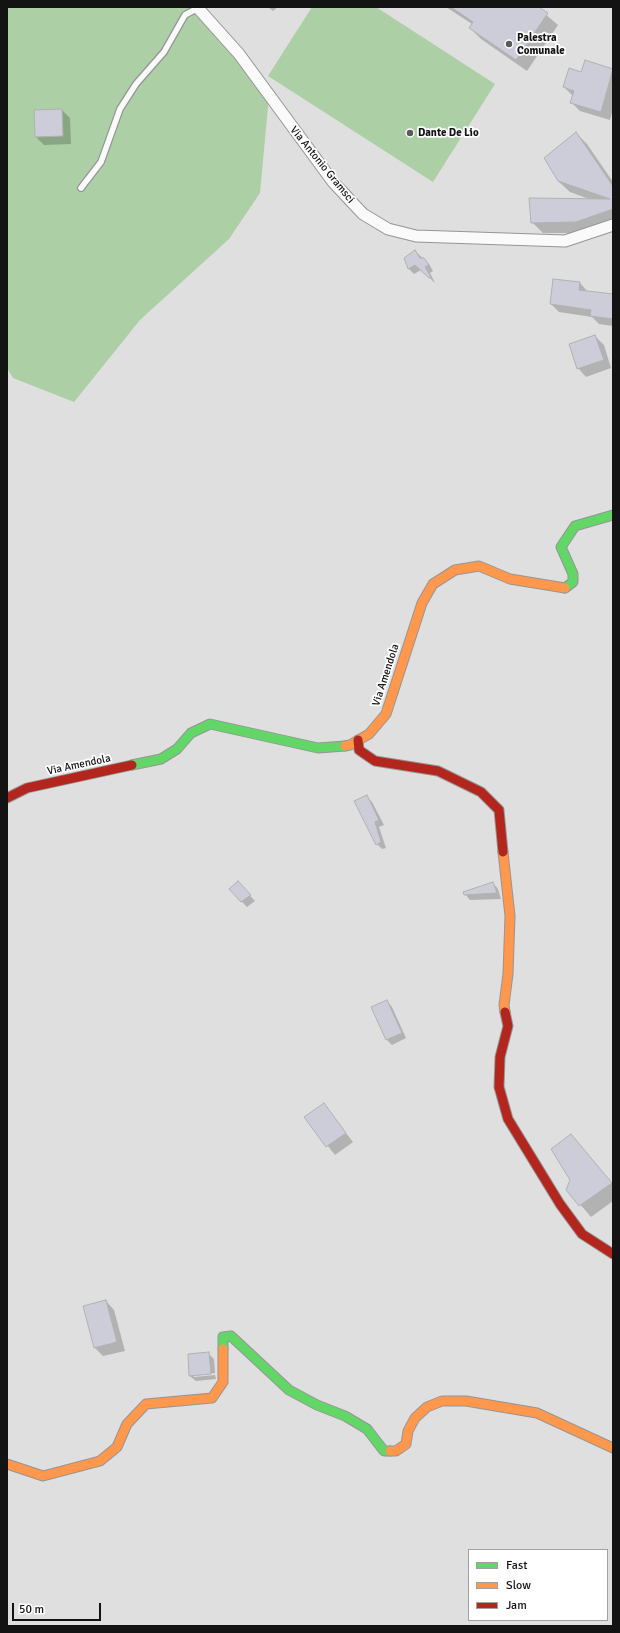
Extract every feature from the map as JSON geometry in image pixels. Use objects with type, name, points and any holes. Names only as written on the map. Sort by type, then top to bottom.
[{"type":"street","name":"Via Antonio Gramsci","points":[[197,7],[238,54],[333,182],[363,214],[388,229],[416,236],[565,241],[613,225]]},
{"type":"street","name":"Via Amendola","points":[[7,798],[27,788],[161,760],[177,749],[192,733],[210,724],[318,748],[350,745],[369,734],[386,714],[422,603],[433,584],[455,570],[479,566],[510,579],[566,588],[573,582],[573,574],[561,547],[575,526],[613,515]]},
{"type":"street","points":[[358,740],[359,750],[375,761],[438,771],[481,792],[499,810],[510,916],[508,974],[504,1005],[508,1026],[500,1057],[498,1087],[508,1119],[560,1204],[582,1234],[613,1254]]},
{"type":"street","points":[[7,1464],[43,1476],[100,1461],[117,1447],[127,1424],[146,1404],[212,1398],[223,1382],[223,1337],[231,1336],[289,1390],[317,1405],[345,1416],[367,1429],[384,1451],[396,1451],[406,1444],[408,1431],[415,1418],[427,1407],[442,1401],[466,1401],[536,1413],[613,1448]]},
{"type":"lane","points":[[81,188],[101,162],[120,109],[136,84],[164,52],[185,15],[197,7]]},
{"type":"green space","points":[[7,7],[197,7],[269,96],[260,193],[229,239],[140,320],[74,402],[13,378],[7,368]]},
{"type":"green space","name":"Dante De Lio","points":[[312,7],[376,7],[495,84],[433,182],[268,76]]},
{"type":"building","name":"Palestra Comunale","points":[[451,7],[539,7],[548,13],[516,60],[469,28],[473,22]]},
{"type":"building","points":[[585,60],[613,69],[601,112],[570,103],[574,91],[563,87],[569,68],[581,72]]},
{"type":"building","points":[[62,109],[63,136],[35,137],[34,110]]},
{"type":"building","points":[[576,132],[613,186],[613,209],[576,222],[531,223],[529,198],[610,199],[558,181],[544,158]]},
{"type":"building","points":[[415,250],[420,258],[424,258],[429,265],[425,267],[431,277],[429,278],[415,265],[408,269],[404,258]]},
{"type":"building","points":[[553,279],[580,282],[579,290],[613,294],[613,319],[590,316],[591,310],[550,304]]},
{"type":"building","points":[[595,335],[604,360],[577,369],[569,344]]},
{"type":"building","points":[[367,795],[379,820],[375,822],[381,842],[376,845],[354,801]]},
{"type":"building","points":[[238,881],[251,895],[241,902],[229,889]]},
{"type":"building","points":[[493,882],[497,893],[464,895],[463,892]]},
{"type":"building","points":[[387,1000],[402,1033],[386,1040],[371,1007]]},
{"type":"building","points":[[324,1103],[346,1133],[326,1147],[304,1117]]},
{"type":"building","points":[[571,1134],[612,1183],[579,1206],[566,1190],[570,1180],[551,1149]]},
{"type":"building","points":[[106,1300],[117,1342],[94,1348],[83,1306]]},
{"type":"building","points":[[209,1352],[211,1374],[189,1376],[188,1354]]},
{"type":"traffic: fast","points":[[565,588],[573,582],[573,574],[561,547],[575,526],[613,515]]},
{"type":"traffic: fast","points":[[132,765],[161,759],[177,749],[191,733],[210,724],[318,748],[345,746]]},
{"type":"traffic: fast","points":[[223,1349],[223,1337],[231,1336],[289,1390],[317,1405],[345,1416],[367,1429],[384,1451],[390,1451]]},
{"type":"traffic: slow","points":[[345,746],[350,745],[369,734],[386,714],[422,603],[433,584],[455,570],[479,566],[510,579],[565,588]]},
{"type":"traffic: slow","points":[[503,852],[510,916],[508,974],[504,1005],[505,1012]]},
{"type":"traffic: slow","points":[[7,1464],[43,1476],[100,1461],[117,1447],[127,1424],[146,1404],[212,1398],[223,1382],[223,1349]]},
{"type":"traffic: slow","points":[[390,1451],[396,1451],[406,1444],[408,1431],[415,1418],[427,1407],[442,1401],[466,1401],[537,1413],[613,1448]]},
{"type":"traffic: jam","points":[[358,740],[359,750],[375,761],[438,771],[481,792],[499,810],[503,852]]},
{"type":"traffic: jam","points":[[7,798],[27,788],[132,765]]},
{"type":"traffic: jam","points":[[505,1012],[508,1026],[500,1057],[499,1087],[508,1119],[560,1204],[582,1234],[613,1254]]},
{"type":"place","name":"Palestra Comunale","points":[[509,44]]},
{"type":"place","name":"Dante De Lio","points":[[410,133]]}]
